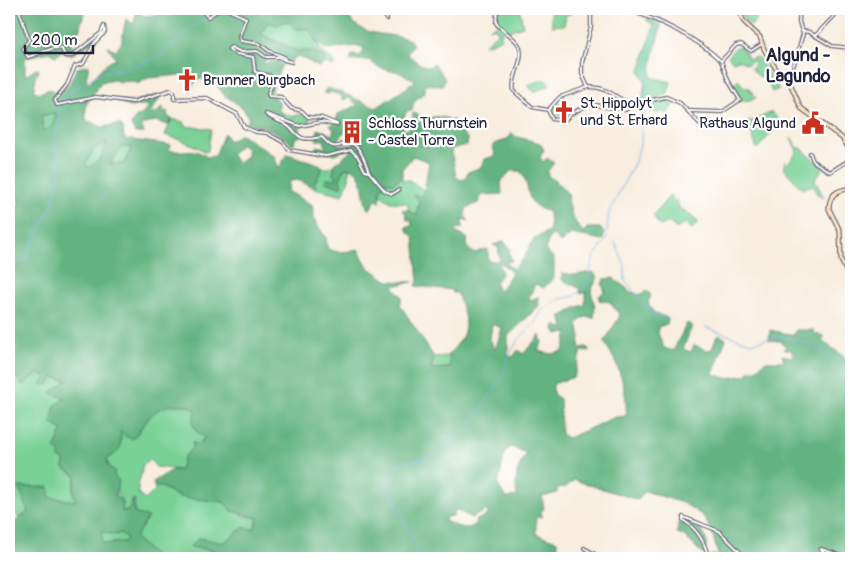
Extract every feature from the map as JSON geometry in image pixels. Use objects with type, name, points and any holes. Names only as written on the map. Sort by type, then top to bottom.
[{"type":"main road","points":[[738,9],[744,22],[756,33],[778,72],[784,80],[789,81],[801,108],[842,138],[851,152]]},
{"type":"main road","points":[[851,189],[839,190],[834,194],[829,209],[840,231],[841,260],[851,281]]},
{"type":"street","points":[[208,9],[206,16],[220,9]]},
{"type":"street","points":[[226,9],[246,18],[239,37],[241,41],[260,44],[269,51],[284,57],[284,60]]},
{"type":"street","points":[[387,9],[384,14],[387,18]]},
{"type":"street","points":[[497,9],[496,23],[517,43],[520,50],[521,60],[515,75],[514,91],[532,107],[548,110]]},
{"type":"street","points":[[588,87],[582,74],[582,63],[591,27],[591,16],[595,9]]},
{"type":"street","points":[[623,9],[644,15],[680,32],[721,61],[728,80],[741,100],[719,112],[689,111]]},
{"type":"street","points":[[789,81],[798,56],[802,31],[799,22],[800,9]]},
{"type":"street","points":[[815,36],[840,9]]},
{"type":"street","points":[[20,10],[29,40],[23,50],[25,54],[30,56],[60,48],[65,56],[72,56],[98,36],[104,26],[105,32],[95,42],[83,64],[76,66],[67,85],[58,94],[55,100],[59,105],[96,97],[133,102],[171,90],[174,92],[173,98],[207,98],[237,114],[244,127],[256,132],[267,133],[283,142],[289,150],[326,156],[351,150],[358,157],[366,172],[369,172]]},
{"type":"street","points":[[802,31],[832,46],[851,48]]},
{"type":"street","points":[[721,61],[736,45],[741,44],[751,51],[762,44]]},
{"type":"street","points":[[292,62],[278,57],[266,57],[257,51],[241,52],[231,47],[229,49],[236,54],[253,58],[255,72],[270,76],[272,85],[268,93],[269,96],[281,97],[291,108],[302,111],[308,117],[322,118],[337,125],[321,122],[300,126],[268,113],[267,116],[288,126],[298,137],[312,139],[322,137],[327,144],[334,146],[345,143],[354,145],[362,154],[369,172],[386,193],[392,194],[399,190]]},
{"type":"street","points":[[548,110],[560,97],[588,87],[606,88],[622,101],[635,104]]},
{"type":"street","points":[[548,110],[552,119],[564,122],[571,114],[589,104],[623,110],[642,102],[670,98],[689,111],[699,123]]},
{"type":"street","points":[[810,153],[813,161],[830,172],[851,159]]},
{"type":"street","points":[[709,558],[702,539],[696,530],[683,520],[683,517],[719,532],[746,558]]},
{"type":"street","points":[[584,548],[602,558]]},
{"type":"street","points":[[826,558],[820,551],[821,548],[848,558]]},
{"type":"green space","points":[[9,9],[86,9],[80,26],[81,29],[68,36],[71,46],[80,45],[95,37],[91,43],[71,55],[61,52],[56,57],[50,52],[25,58],[25,76],[38,68],[39,73],[36,74],[34,91],[39,93],[50,89],[55,92],[58,88],[64,90],[77,68],[89,65],[86,79],[89,83],[107,63],[116,59],[107,46],[116,50],[121,44],[126,19],[134,24],[137,9],[144,16],[159,14],[159,9],[252,9],[266,14],[265,9],[343,9],[359,27],[373,33],[410,40],[413,45],[407,53],[422,65],[429,67],[434,63],[445,79],[442,86],[425,84],[425,93],[413,104],[412,111],[408,110],[404,116],[403,128],[405,131],[412,126],[413,113],[419,115],[418,121],[420,123],[430,118],[441,117],[463,124],[466,127],[461,132],[468,139],[467,145],[451,149],[456,177],[461,180],[465,179],[468,172],[481,167],[485,159],[495,156],[493,145],[509,138],[512,133],[514,136],[540,143],[544,150],[540,157],[543,162],[547,158],[554,163],[547,172],[549,177],[555,180],[568,194],[570,209],[580,229],[584,232],[587,228],[600,228],[604,233],[603,240],[571,234],[560,243],[554,235],[550,236],[545,250],[554,258],[554,277],[544,288],[535,284],[529,298],[530,300],[538,297],[539,306],[508,336],[508,356],[513,357],[518,350],[523,354],[540,335],[542,343],[538,351],[552,354],[563,351],[568,332],[557,334],[554,329],[555,325],[561,328],[564,326],[560,317],[577,307],[585,305],[586,292],[581,294],[579,288],[562,280],[562,273],[574,275],[593,272],[598,277],[591,291],[595,307],[594,318],[585,317],[577,323],[580,336],[579,348],[586,347],[589,349],[588,352],[581,351],[574,377],[553,384],[553,394],[560,399],[561,434],[568,438],[615,417],[626,416],[624,387],[614,358],[604,342],[620,316],[610,302],[599,300],[599,296],[605,291],[602,285],[604,279],[613,278],[631,292],[640,295],[646,290],[651,295],[648,303],[654,313],[668,318],[667,324],[658,327],[658,333],[664,348],[673,351],[687,323],[692,326],[683,349],[691,352],[694,345],[707,350],[712,349],[716,338],[720,335],[726,339],[713,374],[726,378],[747,375],[749,371],[755,370],[766,361],[784,361],[782,355],[794,357],[791,350],[784,350],[786,347],[780,341],[769,340],[770,330],[794,335],[796,330],[814,330],[815,334],[824,336],[822,341],[851,361],[851,558],[711,558],[711,555],[716,557],[718,555],[712,532],[703,516],[685,504],[645,491],[638,500],[574,480],[566,487],[557,488],[557,493],[542,497],[544,509],[541,511],[542,517],[536,517],[536,534],[557,541],[560,557],[218,558],[213,550],[189,547],[199,538],[223,543],[243,528],[254,529],[258,518],[232,511],[224,502],[179,497],[162,487],[156,487],[153,482],[172,470],[180,470],[184,457],[193,447],[192,442],[199,444],[205,438],[194,426],[193,418],[196,410],[192,407],[177,405],[156,411],[133,439],[125,436],[121,431],[119,450],[107,459],[108,466],[115,471],[114,476],[119,481],[115,495],[123,503],[122,511],[128,511],[133,499],[134,513],[148,517],[135,538],[157,558],[14,558],[10,525],[28,512],[19,487],[49,487],[49,497],[75,501],[73,490],[76,476],[64,468],[64,460],[59,458],[59,451],[54,449],[63,430],[51,423],[55,405],[65,399],[51,392],[68,380],[53,377],[49,385],[41,384],[46,377],[39,373],[22,385],[16,376],[9,376],[9,214],[19,203],[16,193],[9,192]],"holes":[[[268,22],[277,25],[283,22],[290,22],[296,29],[309,29],[317,43],[325,49],[360,46],[364,50],[361,56],[352,55],[350,61],[369,60],[376,66],[396,71],[415,80],[413,84],[410,83],[408,87],[376,108],[341,92],[327,88],[323,93],[329,94],[330,92],[342,96],[342,100],[349,98],[358,105],[338,114],[336,121],[330,126],[334,129],[332,135],[318,129],[316,140],[324,140],[326,148],[317,146],[311,152],[334,154],[349,149],[351,151],[335,164],[333,174],[337,176],[336,179],[326,179],[325,182],[342,187],[340,179],[345,168],[357,172],[369,210],[376,200],[380,202],[380,190],[386,182],[393,183],[402,177],[402,169],[413,156],[429,162],[423,196],[414,195],[419,201],[417,216],[408,210],[402,210],[406,214],[407,220],[411,220],[412,226],[406,227],[408,232],[414,237],[418,282],[415,286],[452,290],[453,293],[457,293],[463,311],[465,319],[464,332],[449,354],[450,368],[431,369],[434,357],[400,305],[402,297],[393,286],[413,282],[388,281],[368,267],[358,249],[342,252],[327,248],[326,238],[315,221],[312,205],[288,191],[290,181],[298,180],[314,188],[316,186],[314,183],[323,168],[316,163],[287,154],[279,168],[274,156],[241,134],[229,141],[224,133],[215,156],[207,157],[197,151],[169,150],[171,145],[124,139],[123,127],[120,124],[102,127],[86,120],[86,105],[101,82],[115,80],[119,82],[134,81],[137,84],[148,78],[180,75],[187,79],[192,86],[197,80],[211,77],[224,95],[243,108],[249,119],[246,123],[273,131],[284,137],[293,146],[296,137],[300,137],[300,126],[281,119],[283,115],[279,113],[279,101],[270,94],[282,65],[278,61],[265,63],[264,60],[278,58],[287,64],[298,56],[319,67],[325,63],[324,57],[311,51],[297,51],[261,34]],[[56,114],[53,124],[43,131],[41,115]],[[351,125],[360,129],[355,144],[340,146],[337,141]],[[107,142],[101,158],[89,168],[86,163],[92,152],[91,150]],[[240,145],[247,148],[247,156],[238,163],[231,155]],[[122,147],[132,147],[124,164],[110,164]],[[511,171],[520,171],[531,200],[534,204],[549,212],[550,230],[533,240],[524,258],[513,269],[506,262],[512,261],[510,249],[503,240],[503,242],[493,245],[498,247],[500,261],[488,261],[488,249],[474,253],[468,249],[467,238],[455,232],[455,229],[463,228],[462,219],[469,221],[465,216],[466,208],[478,203],[482,195],[502,194],[501,181]],[[502,263],[512,273],[499,292],[495,282],[502,273],[499,265]],[[492,324],[502,328],[495,350],[490,339]],[[511,447],[527,453],[517,473],[517,496],[506,498],[498,485],[505,452]],[[457,510],[471,518],[487,510],[488,515],[476,520],[474,526],[467,528],[445,521],[446,517],[454,516],[454,511]],[[101,532],[116,535],[120,533],[127,538],[124,542],[103,544]]]},
{"type":"green space","points":[[497,9],[520,11],[523,26],[505,32],[502,30],[501,38],[484,45],[498,32],[494,27],[489,29],[497,24]]},
{"type":"green space","points":[[551,9],[575,9],[570,14],[566,14],[564,25],[552,26]]},
{"type":"green space","points":[[739,9],[765,9],[751,26],[744,20]]},
{"type":"green space","points":[[649,17],[661,25],[652,61],[651,77],[671,82],[667,95],[642,101],[645,81],[640,71],[654,25],[646,20]]},
{"type":"green space","points":[[268,22],[277,25],[283,22],[290,22],[296,29],[309,29],[321,51],[333,60],[334,66],[325,63],[324,57],[311,51],[297,51],[260,34]]},
{"type":"green space","points":[[741,46],[749,59],[756,57],[759,59],[779,89],[772,92],[766,78],[758,76],[751,68],[755,64],[753,60],[748,64],[738,60],[733,62],[728,56],[736,47]]},
{"type":"green space","points":[[545,79],[550,85],[534,92],[527,85]]},
{"type":"green space","points":[[738,80],[743,86],[749,88],[756,98],[743,102],[733,86]]},
{"type":"green space","points":[[162,94],[150,114],[155,114],[163,107],[163,112],[167,111],[168,117],[172,119],[168,125],[155,121],[141,125],[144,133],[135,133],[131,125],[136,117],[143,114],[149,105],[129,107],[117,100],[130,102]]},
{"type":"green space","points":[[662,99],[673,105],[667,114],[661,111],[659,114],[649,110],[650,102]]},
{"type":"green space","points":[[556,102],[571,110],[566,117],[550,111]]},
{"type":"green space","points":[[279,111],[292,117],[300,114],[310,117],[309,124],[301,126],[281,119]]},
{"type":"green space","points":[[772,112],[777,118],[778,126],[757,149],[747,121],[753,121]]},
{"type":"green space","points":[[41,115],[57,115],[50,127],[43,131]]},
{"type":"green space","points":[[172,119],[184,122],[185,126],[211,129],[208,151],[205,152],[181,140],[165,135]]},
{"type":"green space","points":[[791,137],[797,147],[801,148],[823,168],[815,180],[824,198],[817,194],[813,185],[802,189],[783,168],[785,161],[788,164],[797,152]]},
{"type":"green space","points":[[107,141],[101,158],[89,169],[85,163],[92,152],[90,150]]},
{"type":"green space","points":[[122,146],[132,147],[124,164],[110,164]]},
{"type":"green space","points":[[335,164],[333,174],[337,176],[335,179],[342,186],[340,179],[345,168],[352,168],[349,169],[349,179],[343,195],[314,188],[316,186],[314,183],[323,168],[329,168]]},
{"type":"green space","points":[[402,177],[403,181],[409,180],[424,190],[423,197],[419,201],[417,216],[408,210],[408,203],[391,202],[381,196],[380,190],[386,182],[393,183]]},
{"type":"green space","points":[[670,195],[673,201],[677,200],[680,210],[684,210],[698,222],[692,229],[685,223],[676,229],[669,222],[660,226],[653,216]]},
{"type":"green space","points":[[449,354],[451,368],[431,369],[434,357]]},
{"type":"green space","points":[[39,373],[46,377],[41,384],[52,377],[68,381],[51,392],[65,399],[64,430],[60,435],[59,451],[64,459],[64,468],[76,476],[73,490],[75,501],[49,497],[48,487],[28,513],[19,519],[9,506],[9,376]]},
{"type":"green space","points":[[163,405],[185,405],[196,410],[195,429],[205,437],[184,457],[180,470],[156,467],[150,460],[142,466],[138,493],[145,500],[155,490],[153,482],[179,497],[224,502],[244,516],[258,518],[254,529],[243,528],[223,543],[199,538],[190,546],[213,550],[218,558],[157,558],[134,538],[135,499],[128,511],[122,511],[123,503],[118,495],[114,475],[107,459],[116,453],[120,447],[121,430],[133,439],[155,410]]},
{"type":"green space","points":[[689,520],[701,527],[707,542],[704,555],[683,535],[677,533],[678,524]]},
{"type":"green space","points":[[101,531],[116,535],[120,533],[127,538],[124,542],[103,544]]},
{"type":"waterway","points":[[9,270],[15,262],[27,260],[29,249],[52,206],[60,171],[54,142],[60,120],[58,102],[77,87],[100,73],[135,66],[158,57],[205,18],[212,9]]},
{"type":"waterway","points":[[418,558],[415,543],[386,483],[401,463],[429,457],[449,445],[473,420],[503,376],[508,359],[517,341],[534,324],[542,310],[559,299],[575,296],[587,284],[594,256],[606,240],[609,212],[635,162],[641,141],[649,56],[664,9]]},
{"type":"waterway","points":[[9,55],[33,48]]},
{"type":"waterway","points":[[103,200],[105,193]]},
{"type":"waterway","points":[[615,242],[625,266],[625,281],[653,314],[669,319]]},
{"type":"waterway","points":[[705,327],[751,343],[780,336],[804,342],[851,367]]},
{"type":"place","name":"Brunner Burgbach","points":[[187,80]]},
{"type":"place","name":"St. Hippolyt und St. Erhard","points":[[564,112]]},
{"type":"place","name":"Rathaus Algund","points":[[813,123]]},
{"type":"place","name":"Schloss Thurnstein - Castel Torre","points":[[352,132]]},
{"type":"district","name":"Algund - Lagundo","points":[[798,65]]}]
